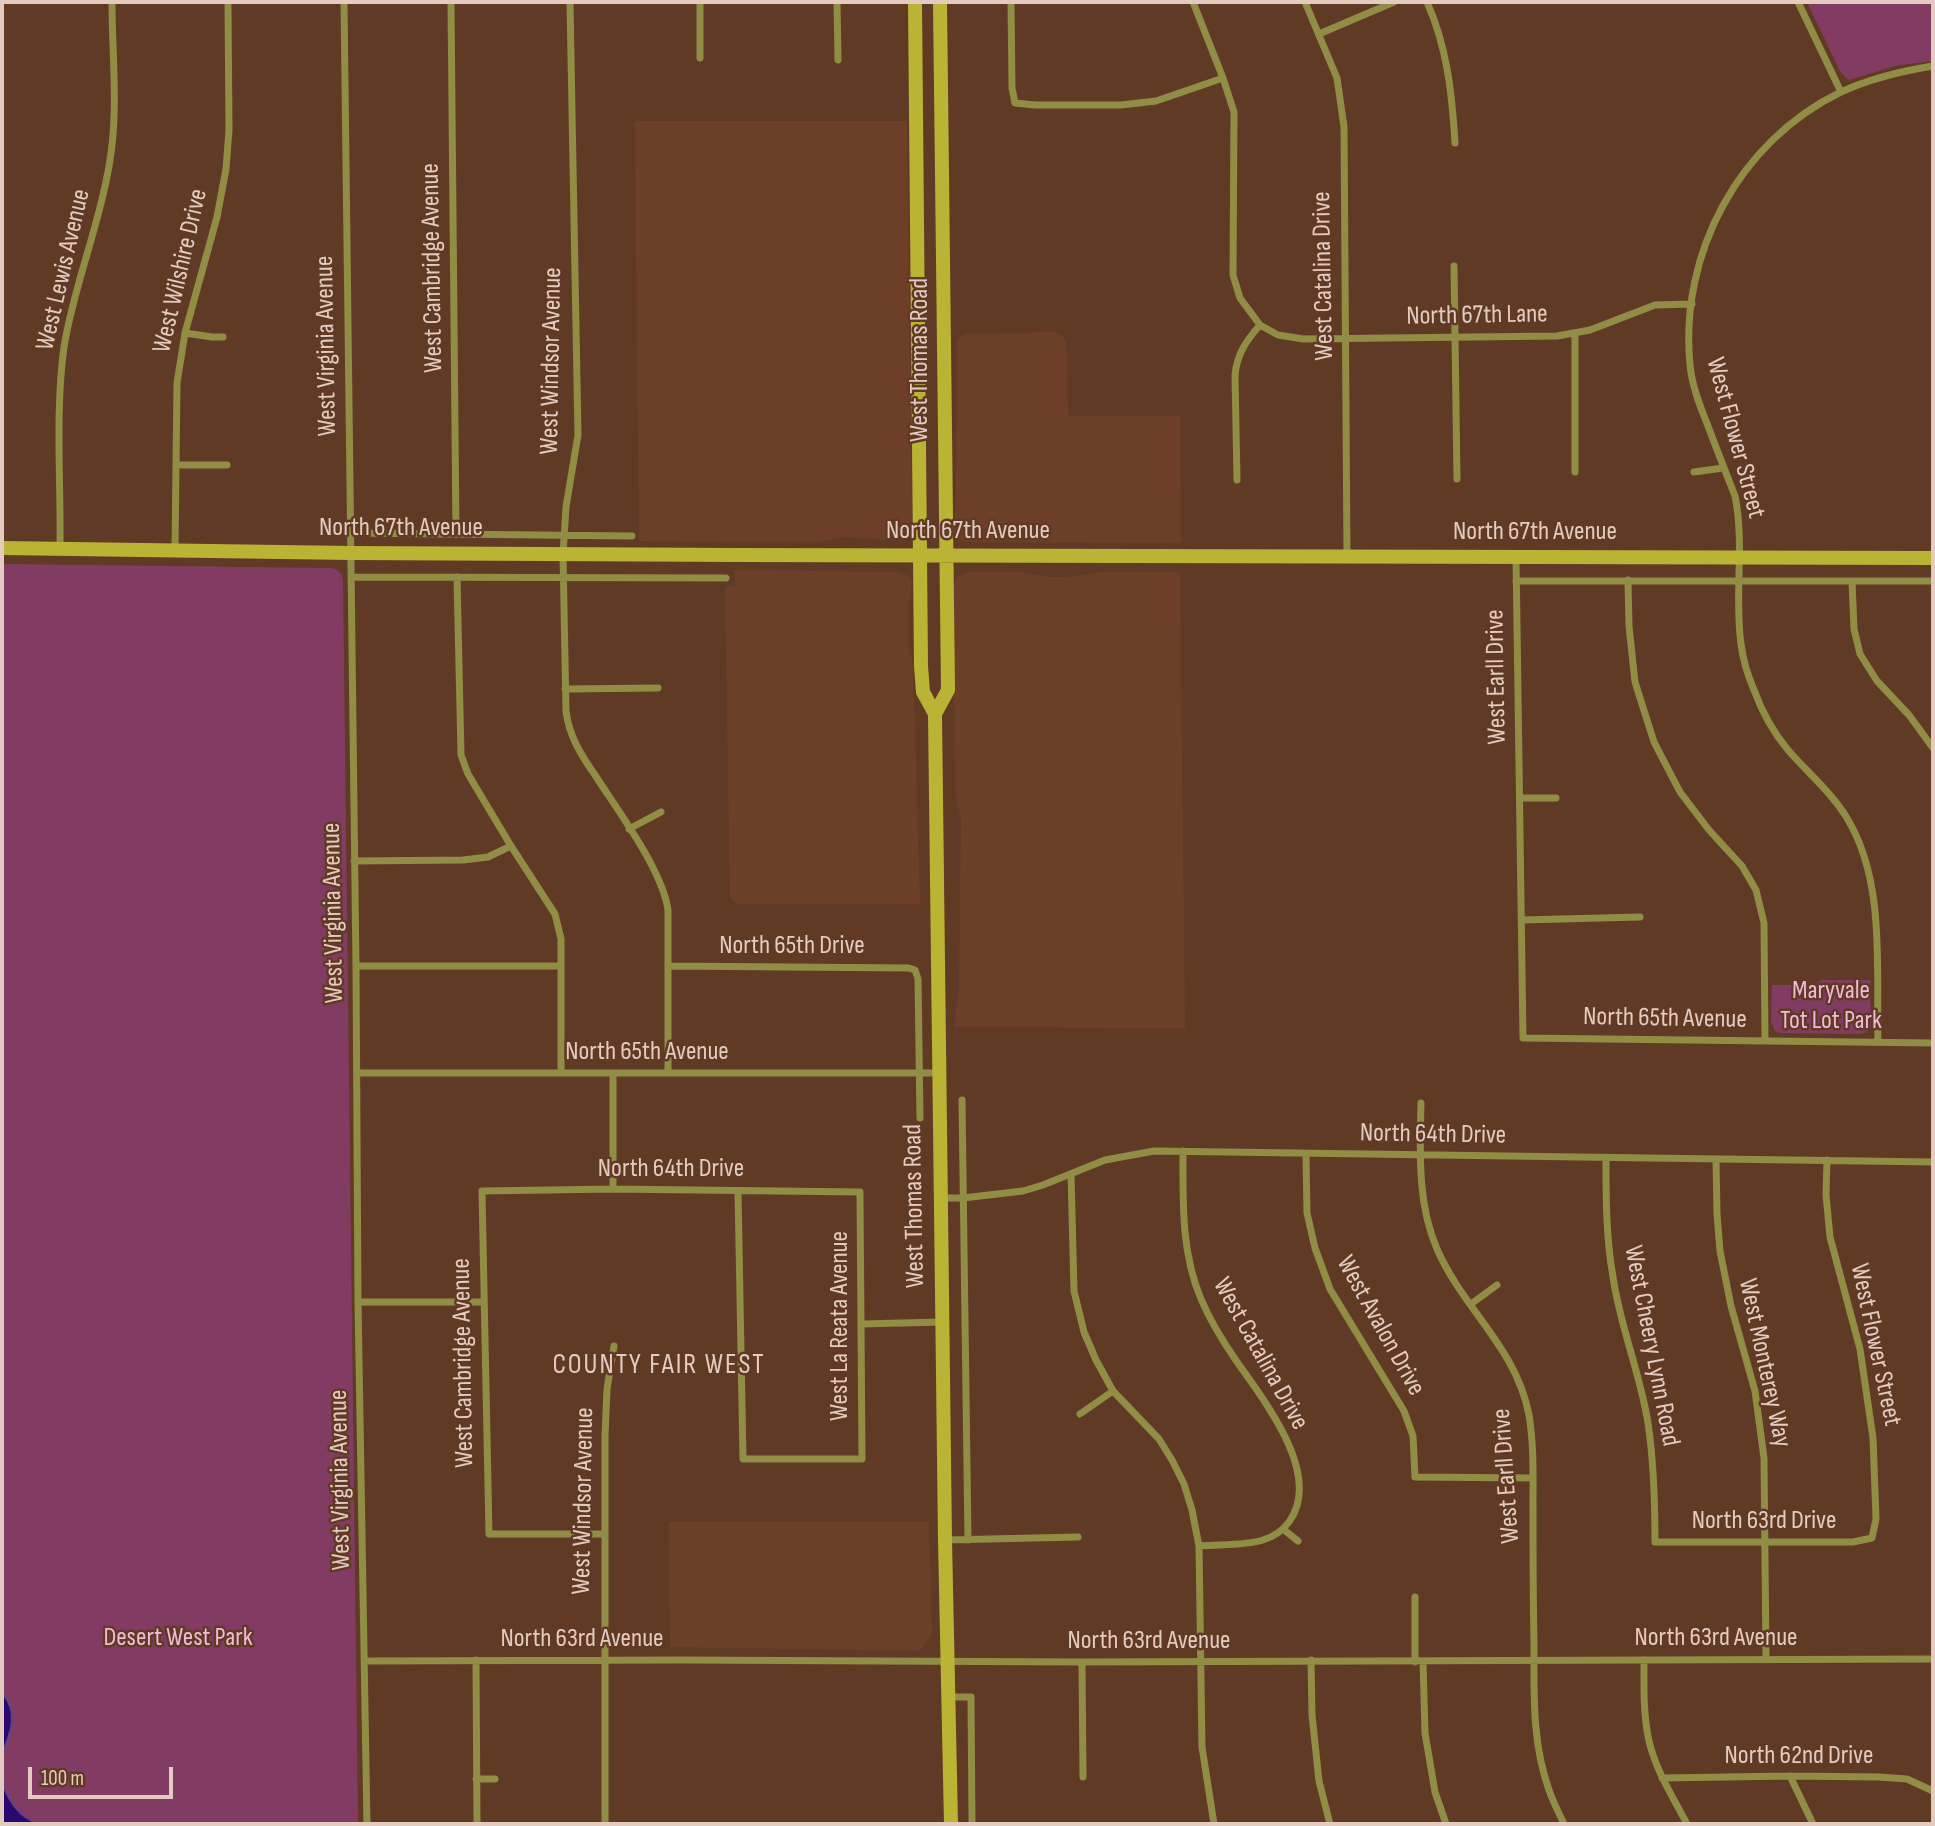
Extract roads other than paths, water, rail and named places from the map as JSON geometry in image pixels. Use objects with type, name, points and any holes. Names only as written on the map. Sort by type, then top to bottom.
[{"type":"main road","name":"West Thomas Road","points":[[915,2],[923,692],[935,714],[938,1073],[951,1824]]},
{"type":"main road","name":"West Thomas Road","points":[[935,714],[948,690],[940,2]]},
{"type":"main road","name":"North 67th Avenue","points":[[2,548],[351,553],[1933,558]]},
{"type":"street","name":"West Lewis Avenue","points":[[60,548],[60,403],[64,348],[109,166],[114,109],[112,2]]},
{"type":"street","name":"West Wilshire Drive","points":[[175,550],[177,383],[185,333],[217,216],[226,169],[229,130],[228,2]]},
{"type":"street","name":"West Virginia Avenue","points":[[344,2],[358,1302],[367,1824]]},
{"type":"street","name":"West Cambridge Avenue","points":[[451,2],[456,534]]},
{"type":"street","name":"West Windsor Avenue","points":[[570,2],[578,435],[566,507],[563,554],[567,724],[578,750],[657,876],[666,898],[668,1073]]},
{"type":"street","points":[[700,2],[700,58]]},
{"type":"street","points":[[837,2],[838,60]]},
{"type":"street","points":[[1011,2],[1012,88],[1015,103],[1121,105],[1156,101],[1223,78]]},
{"type":"street","points":[[1193,2],[1234,112],[1233,275],[1240,298],[1260,325],[1236,360],[1237,480]]},
{"type":"street","name":"West Catalina Drive","points":[[1305,2],[1337,78],[1344,127],[1347,556]]},
{"type":"street","points":[[1319,34],[1395,2]]},
{"type":"street","points":[[1427,2],[1441,37],[1449,71],[1455,143]]},
{"type":"street","points":[[1798,2],[1841,92]]},
{"type":"street","name":"West Flower Street","points":[[1878,1042],[1876,915],[1869,877],[1848,820],[1787,749],[1762,710],[1742,648],[1737,509],[1735,496],[1694,388],[1690,365],[1692,304],[1696,275],[1711,230],[1735,184],[1767,146],[1807,113],[1841,92],[1881,78],[1933,66]]},
{"type":"street","points":[[1454,266],[1457,480]]},
{"type":"street","name":"North 67th Lane","points":[[1260,325],[1269,331],[1303,339],[1558,336],[1605,325],[1655,305],[1692,304]]},
{"type":"street","points":[[185,333],[223,337]]},
{"type":"street","points":[[1575,334],[1576,472]]},
{"type":"street","points":[[177,465],[228,465]]},
{"type":"street","points":[[1694,472],[1724,468]]},
{"type":"street","name":"North 67th Avenue","points":[[350,533],[632,536]]},
{"type":"street","name":"West Earll Drive","points":[[1516,556],[1523,1038]]},
{"type":"street","name":"North 67th Avenue","points":[[351,577],[726,578]]},
{"type":"street","points":[[457,577],[461,754],[468,774],[555,914],[561,939],[561,1073]]},
{"type":"street","points":[[1628,580],[1629,626],[1635,682],[1654,742],[1680,792],[1742,866],[1759,898],[1764,923],[1765,1041]]},
{"type":"street","name":"North 67th Avenue","points":[[1516,581],[1933,581]]},
{"type":"street","points":[[1852,581],[1854,629],[1860,654],[1877,681],[1909,715],[1933,748]]},
{"type":"street","points":[[565,689],[658,688]]},
{"type":"street","points":[[1520,798],[1556,798]]},
{"type":"street","points":[[629,829],[661,812]]},
{"type":"street","points":[[354,861],[463,860],[488,857],[511,846]]},
{"type":"street","points":[[1522,920],[1640,917]]},
{"type":"street","name":"North 65th Drive","points":[[668,966],[915,970]]},
{"type":"street","points":[[356,967],[561,967]]},
{"type":"street","name":"West Thomas Road","points":[[915,970],[918,979],[920,1118]]},
{"type":"street","name":"North 65th Avenue","points":[[1523,1038],[1933,1043]]},
{"type":"street","name":"North 65th Avenue","points":[[357,1073],[938,1073]]},
{"type":"street","points":[[613,1073],[613,1189]]},
{"type":"street","name":"West Thomas Road","points":[[962,1100],[968,1540]]},
{"type":"street","name":"West Earll Drive","points":[[1420,1103],[1420,1154],[1426,1211],[1436,1248],[1451,1276],[1506,1355],[1519,1383],[1528,1413],[1533,1478],[1534,1660]]},
{"type":"street","name":"West Catalina Drive","points":[[1183,1151],[1183,1216],[1195,1283],[1211,1321],[1269,1407],[1298,1471],[1298,1506],[1283,1529]]},
{"type":"street","name":"North 64th Drive","points":[[940,1198],[1023,1191],[1104,1160],[1136,1153],[1183,1151],[1933,1162]]},
{"type":"street","name":"West Avalon Drive","points":[[1306,1154],[1307,1213],[1315,1248],[1330,1289],[1404,1411],[1413,1436],[1415,1477],[1533,1478]]},
{"type":"street","name":"West Cheery Lynn Road","points":[[1606,1158],[1608,1236],[1613,1278],[1626,1337],[1639,1379],[1651,1445],[1655,1542]]},
{"type":"street","name":"West Monterey Way","points":[[1716,1159],[1720,1251],[1759,1412],[1764,1458],[1766,1659]]},
{"type":"street","name":"West Flower Street","points":[[1827,1160],[1826,1195],[1830,1237],[1860,1349],[1873,1438],[1876,1519],[1871,1538]]},
{"type":"street","points":[[1070,1174],[1074,1291],[1084,1332],[1112,1391],[1158,1439],[1172,1460],[1184,1484],[1192,1510],[1199,1546],[1202,1747],[1214,1824]]},
{"type":"street","name":"North 64th Drive","points":[[482,1191],[613,1189],[860,1192]]},
{"type":"street","name":"West Cambridge Avenue","points":[[482,1191],[489,1534],[604,1534]]},
{"type":"street","name":"West La Reata Avenue","points":[[738,1191],[743,1459],[862,1459],[860,1192]]},
{"type":"street","points":[[1471,1304],[1497,1285]]},
{"type":"street","points":[[358,1302],[483,1302]]},
{"type":"street","points":[[861,1324],[942,1322]]},
{"type":"street","name":"West Windsor Avenue","points":[[605,1824],[604,1534],[607,1389],[614,1346]]},
{"type":"street","points":[[1080,1414],[1112,1391]]},
{"type":"street","points":[[1199,1546],[1265,1540],[1283,1529],[1298,1541]]},
{"type":"street","points":[[945,1540],[1078,1537]]},
{"type":"street","name":"North 63rd Drive","points":[[1655,1542],[1853,1542],[1871,1538]]},
{"type":"street","points":[[1415,1597],[1425,1733],[1435,1792],[1446,1824]]},
{"type":"street","name":"North 63rd Avenue","points":[[365,1661],[1933,1659]]},
{"type":"street","points":[[476,1660],[477,1824]]},
{"type":"street","points":[[1311,1660],[1312,1715],[1320,1781],[1330,1824]]},
{"type":"street","points":[[1534,1660],[1534,1715],[1541,1757],[1549,1790],[1564,1824]]},
{"type":"street","points":[[1644,1660],[1644,1698],[1649,1740],[1662,1778],[1687,1824]]},
{"type":"street","points":[[1082,1662],[1083,1777]]},
{"type":"street","points":[[948,1697],[971,1697],[972,1824]]},
{"type":"street","points":[[1790,1776],[1812,1824]]},
{"type":"street","name":"North 62nd Drive","points":[[1662,1778],[1891,1777],[1907,1779],[1933,1791]]},
{"type":"street","points":[[476,1779],[495,1779]]},
{"type":"district","name":"COUNTY FAIR WEST","points":[[659,1366]]},
{"type":"park label","name":"Maryvale Tot Lot Park","points":[[1831,1006]]},
{"type":"park label","name":"Desert West Park","points":[[178,1638]]}]
